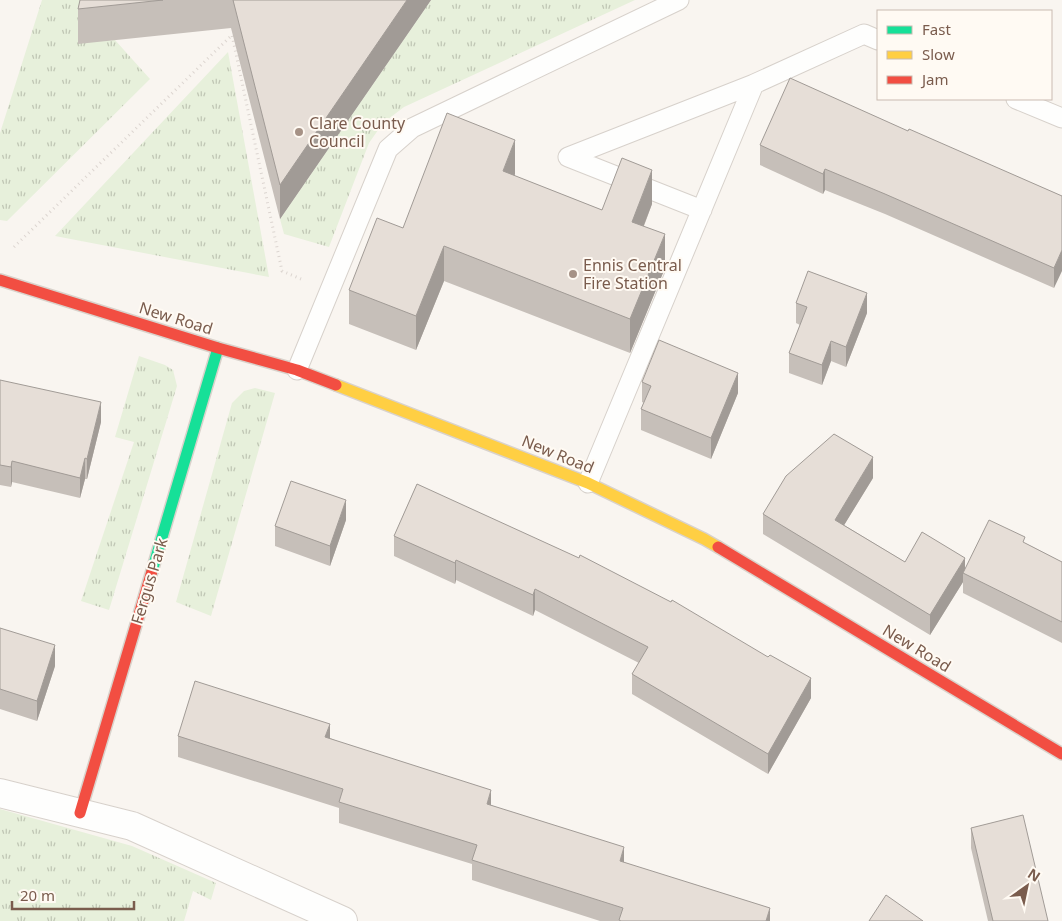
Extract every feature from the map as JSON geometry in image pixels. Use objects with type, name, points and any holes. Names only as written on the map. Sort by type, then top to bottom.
[{"type":"street","name":"New Road","points":[[0,280],[218,348],[297,370],[588,483],[704,539],[1062,754]]},
{"type":"street","name":"Fergus Park","points":[[80,813],[218,348]]},
{"type":"street","points":[[0,793],[132,826],[343,921]]},
{"type":"lane","points":[[297,370],[388,149],[412,128],[679,0]]},
{"type":"lane","points":[[702,210],[568,157],[754,84],[864,34],[877,40]]},
{"type":"lane","points":[[588,483],[754,84]]},
{"type":"lane","points":[[1018,100],[1062,118]]},
{"type":"path","points":[[7,253],[232,35],[282,271],[329,290]]},
{"type":"green space","points":[[42,0],[89,0],[115,40],[150,79],[7,221],[0,220],[0,133]]},
{"type":"green space","points":[[431,0],[635,0],[404,107],[383,123],[369,143],[329,247],[284,234],[280,219]]},
{"type":"green space","points":[[228,52],[269,277],[55,236]]},
{"type":"green space","points":[[139,356],[165,365],[173,370],[177,386],[109,610],[81,601],[134,442],[115,437]]},
{"type":"green space","points":[[255,388],[275,393],[211,616],[176,602],[232,403],[244,391]]},
{"type":"green space","points":[[0,809],[132,846],[216,883],[211,900],[193,891],[184,921],[0,921]]},
{"type":"building","points":[[80,0],[163,0],[78,9]]},
{"type":"building","points":[[233,0],[407,0],[280,185]]},
{"type":"building","points":[[790,78],[908,131],[909,129],[1062,196],[1062,250],[1054,268],[885,194],[825,169],[823,174],[760,145]]},
{"type":"building","points":[[447,113],[515,140],[503,171],[602,210],[622,158],[652,170],[632,222],[665,234],[630,319],[444,246],[416,316],[349,290],[377,218],[403,228]]},
{"type":"building","points":[[808,271],[867,293],[846,347],[831,341],[822,365],[789,353],[807,307],[796,303]]},
{"type":"building","points":[[659,340],[738,373],[711,438],[641,409],[651,386],[642,382]]},
{"type":"building","points":[[0,380],[101,402],[87,459],[85,458],[80,478],[12,461],[11,467],[0,465]]},
{"type":"building","points":[[834,434],[873,457],[835,520],[905,562],[922,532],[965,558],[930,615],[763,514],[786,476]]},
{"type":"building","points":[[291,481],[346,500],[330,546],[275,526]]},
{"type":"building","points":[[417,484],[579,558],[580,555],[671,602],[672,600],[768,657],[770,655],[811,678],[768,754],[632,674],[648,647],[535,589],[533,595],[456,560],[455,563],[394,536]]},
{"type":"building","points":[[989,520],[1025,537],[1023,542],[1062,562],[1062,622],[963,573]]},
{"type":"building","points":[[0,628],[55,645],[37,701],[0,689]]},
{"type":"building","points":[[195,681],[330,724],[325,737],[491,790],[487,804],[624,847],[620,861],[770,908],[766,921],[621,921],[619,920],[623,908],[472,860],[477,845],[339,802],[343,789],[178,736]]},
{"type":"building","points":[[1023,815],[1048,921],[993,921],[971,828]]},
{"type":"building","points":[[886,895],[923,921],[869,921]]},
{"type":"traffic: fast","points":[[152,571],[218,348]]},
{"type":"traffic: slow","points":[[336,385],[588,483],[718,547]]},
{"type":"traffic: jam","points":[[0,280],[218,348],[297,370],[336,385]]},
{"type":"traffic: jam","points":[[718,547],[1062,754]]},
{"type":"traffic: jam","points":[[80,813],[152,571]]},
{"type":"place","name":"Clare County Council","points":[[299,132]]},
{"type":"place","name":"Ennis Central Fire Station","points":[[573,274]]}]
